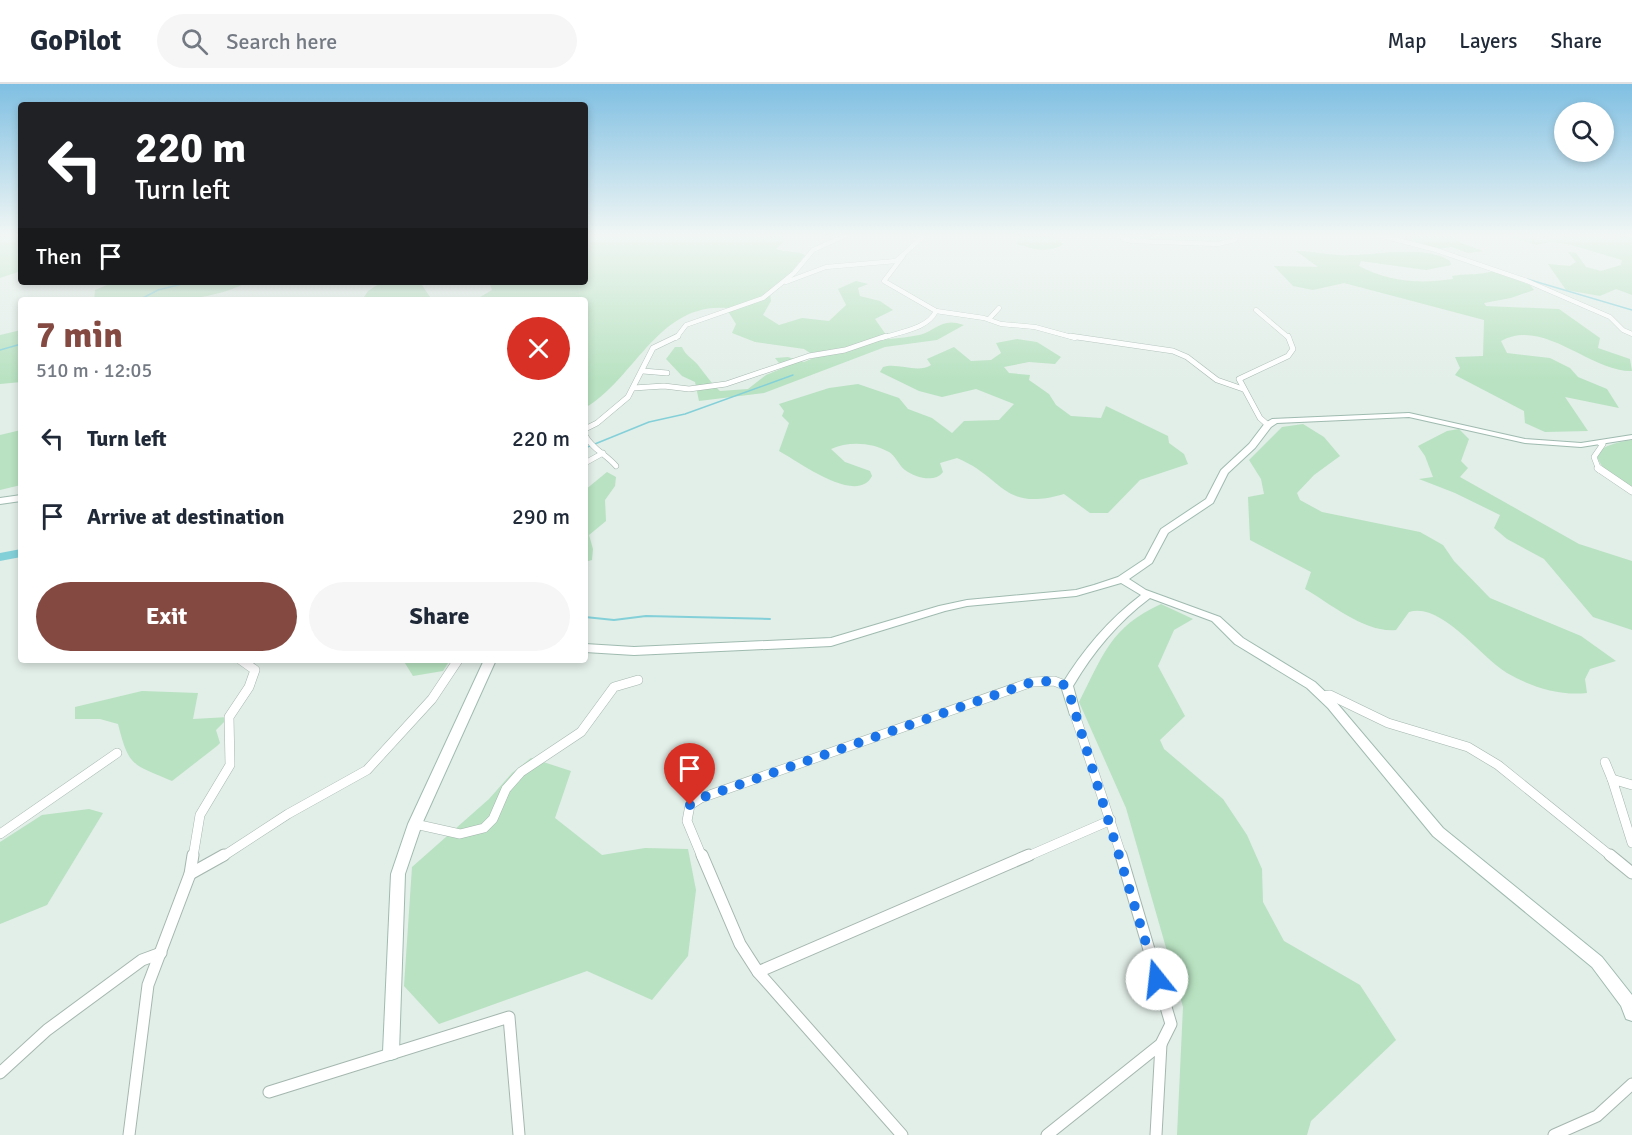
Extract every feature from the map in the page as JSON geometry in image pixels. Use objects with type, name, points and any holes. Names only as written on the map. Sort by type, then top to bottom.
[{"type":"street","points":[[888,283],[936,310],[989,319],[1001,324],[1039,327],[1083,340],[1173,351],[1191,360],[1218,380],[1243,389]]},
{"type":"street","points":[[1532,283],[1543,290],[1610,317],[1623,330],[1632,334]]},
{"type":"street","points":[[588,427],[624,401],[633,388],[636,377],[643,371],[653,348],[678,337],[686,325],[757,300],[779,284]]},
{"type":"street","points":[[989,319],[999,308]]},
{"type":"street","points":[[633,388],[664,386],[689,389],[732,382],[809,356],[845,350],[924,324],[933,318],[936,310]]},
{"type":"street","points":[[1256,310],[1287,334],[1293,350],[1288,356],[1239,379],[1260,418],[1268,425]]},
{"type":"street","points":[[643,371],[667,373]]},
{"type":"street","points":[[588,648],[634,651],[831,642],[942,608],[967,603],[1076,593],[1122,579],[1149,561],[1164,531],[1210,501],[1224,472],[1252,446],[1268,425],[1296,419],[1409,416],[1525,441],[1559,444],[1600,443],[1632,437]]},
{"type":"street","points":[[588,440],[591,446],[603,453],[616,466]]},
{"type":"street","points":[[1600,443],[1603,444],[1594,457],[1598,469],[1632,491]]},
{"type":"street","points":[[588,461],[603,453]]},
{"type":"street","points":[[0,501],[18,498]]},
{"type":"street","points":[[1122,579],[1149,594],[1216,619],[1239,640],[1311,684],[1342,717],[1438,832],[1597,962],[1628,1001],[1632,1014]]},
{"type":"street","points":[[1149,594],[1116,620],[1078,667],[1067,686],[1111,820],[1171,1024],[1161,1044],[1156,1135]]},
{"type":"street","points":[[129,1135],[141,1022],[148,985],[190,874],[200,815],[230,765],[230,717],[249,687],[255,670],[245,663]]},
{"type":"street","points":[[190,874],[201,870],[326,791],[367,770],[432,699],[456,663]]},
{"type":"street","points":[[391,1052],[398,874],[415,824],[489,663]]},
{"type":"street","points":[[415,824],[430,825],[445,833],[460,834],[484,828],[495,819],[506,789],[535,759],[574,738],[590,724],[614,687],[638,680]]},
{"type":"street","points":[[902,1135],[758,972],[740,944],[687,821],[690,805],[701,798],[1032,682],[1054,681],[1067,686]]},
{"type":"street","points":[[1323,696],[1330,695],[1388,723],[1468,747],[1498,765],[1632,873]]},
{"type":"street","points":[[1342,717],[1356,709]]},
{"type":"street","points":[[0,834],[117,753]]},
{"type":"street","points":[[1605,762],[1632,843]]},
{"type":"street","points":[[1612,779],[1632,785]]},
{"type":"street","points":[[758,972],[1111,820]]},
{"type":"street","points":[[0,1073],[47,1029],[142,960],[160,953]]},
{"type":"street","points":[[269,1092],[509,1017],[519,1135]]},
{"type":"street","points":[[1047,1135],[1161,1044]]},
{"type":"street","points":[[1554,1135],[1587,1123],[1610,1110],[1632,1084]]},
{"type":"green space","points":[[783,283],[770,293],[771,301],[763,315],[779,325],[802,318],[829,321],[846,305],[838,289],[851,283],[864,283],[868,284],[858,288],[860,296],[880,301],[893,310],[875,319],[889,339],[919,335],[950,322],[964,325],[937,340],[885,347],[764,393],[699,401],[695,382],[682,376],[666,359],[675,347],[682,347],[720,391],[748,389],[766,375],[783,368],[775,358],[788,357],[804,362],[816,357],[804,349],[755,342],[732,333],[736,324],[726,308],[702,310],[682,317],[665,330],[603,395],[588,406],[588,297],[480,297],[492,290],[490,285]]},
{"type":"green space","points":[[1290,283],[1344,283],[1313,290],[1293,286]]},
{"type":"green space","points":[[1344,283],[1525,283],[1530,285],[1534,290],[1511,298],[1484,303],[1486,306],[1559,309],[1600,338],[1598,348],[1630,359],[1632,371],[1616,369],[1550,340],[1533,336],[1517,335],[1501,341],[1507,353],[1550,358],[1570,368],[1578,377],[1607,389],[1619,408],[1565,397],[1588,431],[1545,432],[1525,423],[1524,411],[1455,375],[1460,368],[1455,357],[1483,356],[1484,320]]},
{"type":"green space","points":[[1561,283],[1632,283],[1632,295],[1616,289],[1600,296],[1566,290]]},
{"type":"green space","points":[[107,285],[241,285],[197,297],[94,297],[95,290]]},
{"type":"green space","points":[[377,285],[422,285],[430,297],[364,297]]},
{"type":"green space","points":[[18,331],[18,382],[0,384],[0,335]]},
{"type":"green space","points":[[1017,339],[1037,342],[1061,357],[1055,364],[1029,362],[1004,367],[1009,373],[1030,375],[1029,380],[1049,394],[1056,405],[1071,416],[1101,418],[1106,406],[1168,436],[1169,443],[1184,454],[1188,464],[1140,480],[1108,513],[1090,513],[1064,494],[1028,499],[1016,496],[973,466],[957,458],[940,463],[943,472],[940,475],[925,478],[905,470],[891,454],[875,446],[852,444],[831,449],[845,462],[870,471],[872,476],[864,484],[854,486],[827,478],[779,451],[789,423],[782,416],[784,411],[779,404],[829,388],[858,384],[899,398],[908,409],[932,418],[952,433],[964,421],[999,420],[1014,404],[976,389],[942,397],[919,391],[880,372],[883,367],[889,366],[926,367],[931,365],[927,359],[954,347],[971,361],[991,360],[1001,353],[996,343]]},
{"type":"green space","points":[[1303,424],[1324,437],[1340,456],[1314,475],[1297,493],[1300,500],[1322,512],[1420,532],[1443,545],[1454,561],[1490,598],[1581,636],[1616,661],[1590,669],[1585,679],[1587,693],[1566,693],[1546,689],[1507,673],[1460,633],[1434,615],[1422,611],[1409,612],[1396,630],[1384,630],[1360,622],[1305,589],[1311,572],[1250,540],[1248,497],[1264,494],[1261,479],[1249,460],[1282,427]]},
{"type":"green space","points":[[1459,429],[1469,439],[1461,461],[1468,468],[1460,477],[1579,544],[1632,561],[1632,630],[1593,617],[1544,559],[1507,539],[1494,528],[1500,515],[1455,493],[1419,479],[1433,477],[1425,456],[1418,446],[1447,431]]},
{"type":"green space","points":[[18,431],[18,486],[0,490],[0,435]]},
{"type":"green space","points":[[1632,440],[1632,490],[1603,467],[1598,454],[1614,444]]},
{"type":"green space","points":[[607,472],[616,477],[615,486],[605,500],[606,521],[589,535],[593,549],[592,560],[588,561],[588,488]]},
{"type":"green space","points":[[1161,604],[1193,619],[1174,630],[1158,666],[1185,716],[1160,740],[1164,749],[1223,799],[1247,835],[1262,869],[1263,902],[1284,941],[1360,985],[1396,1040],[1311,1121],[1307,1135],[1177,1135],[1183,1007],[1126,808],[1079,702],[1102,657],[1119,633],[1144,613]]},
{"type":"green space","points":[[405,663],[448,663],[443,671],[413,676]]},
{"type":"green space","points":[[142,691],[198,693],[193,719],[229,717],[216,730],[220,743],[172,781],[134,762],[125,749],[118,724],[100,719],[75,719],[75,707]]},
{"type":"green space","points":[[531,758],[571,771],[555,818],[602,855],[645,848],[688,849],[696,890],[688,956],[652,1000],[587,971],[439,1024],[404,986],[412,867],[489,799],[512,773]]},
{"type":"green space","points":[[89,809],[103,813],[47,905],[0,924],[0,842],[42,815]]},
{"type":"waterway","points":[[1541,283],[1632,310]]},
{"type":"waterway","points":[[145,297],[158,290],[178,285]]},
{"type":"waterway","points":[[0,350],[18,345]]},
{"type":"waterway","points":[[588,447],[649,422],[685,414],[793,375]]},
{"type":"waterway","points":[[0,557],[18,554]]},
{"type":"waterway","points":[[588,617],[614,620],[646,616],[770,619]]},
{"type":"route","points":[[690,805],[701,798],[1032,682],[1054,681],[1067,686],[1111,820],[1157,979]]}]
